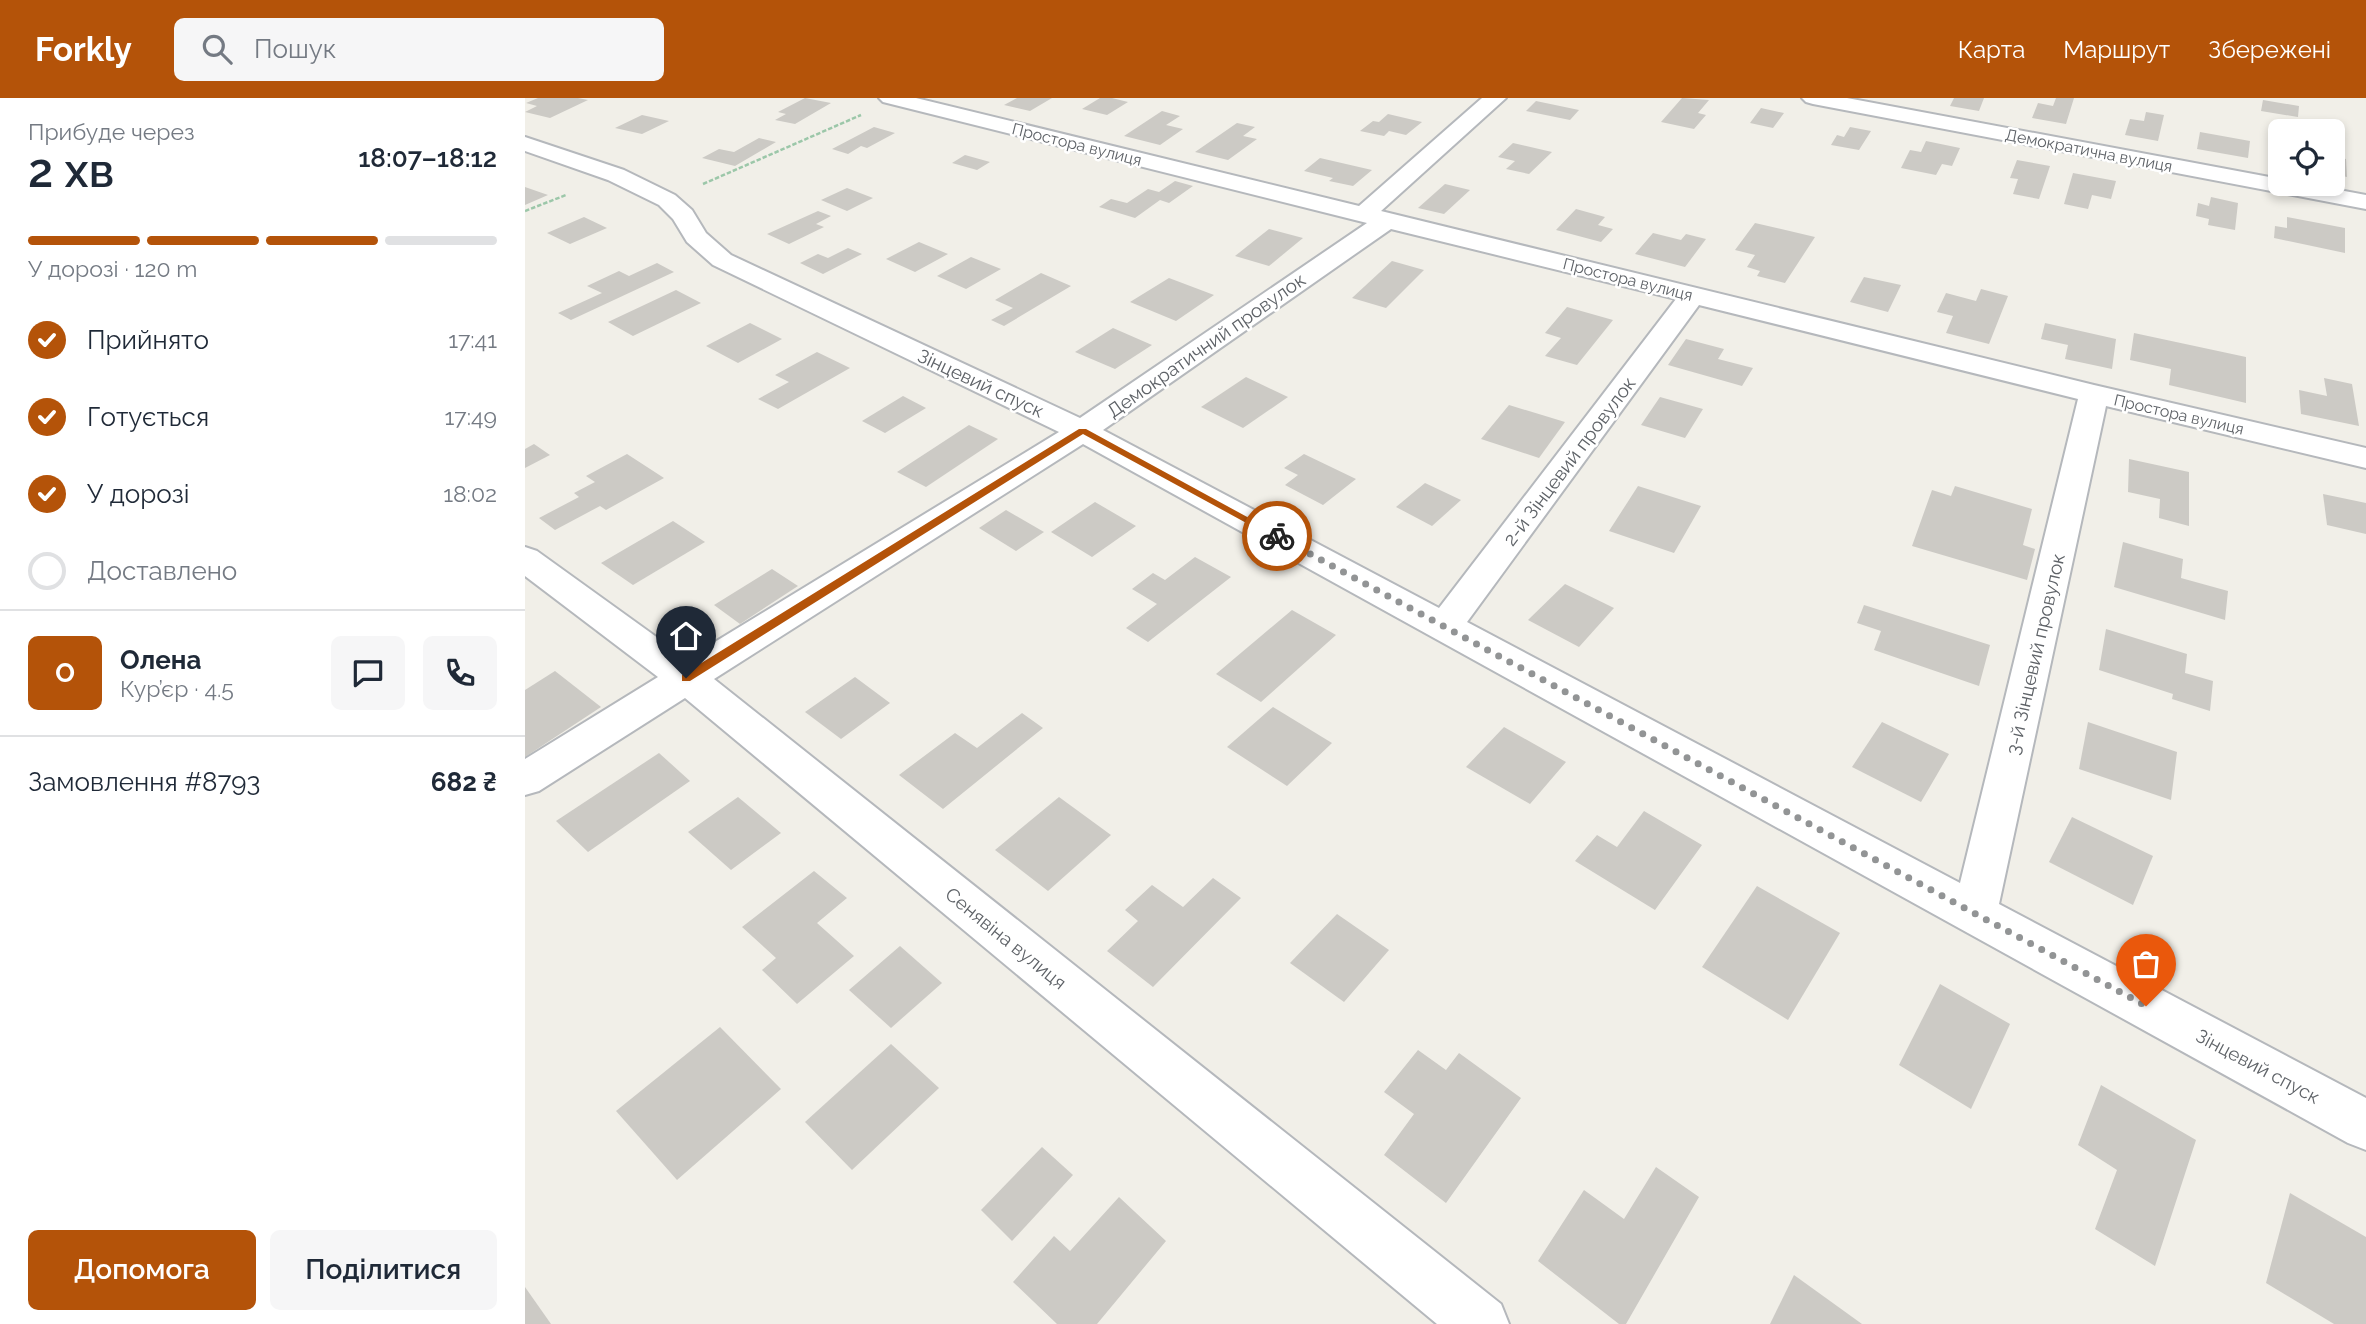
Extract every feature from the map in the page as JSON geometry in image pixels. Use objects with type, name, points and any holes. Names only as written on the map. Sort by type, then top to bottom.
[{"type":"street","name":"Демократичний провулок","points":[[525,779],[1082,430],[1375,217],[1496,98]]},
{"type":"street","name":"Демократична вулиця","points":[[1813,98],[2366,202]]},
{"type":"street","name":"Простора вулиця","points":[[893,99],[927,102],[1375,217],[2366,458]]},
{"type":"street","name":"Зінцевий спуск","points":[[525,144],[616,175],[667,200],[683,215],[696,237],[722,260],[1082,430],[2366,1125]]},
{"type":"street","name":"2-й Зінцевий провулок","points":[[1445,626],[1693,295]]},
{"type":"street","name":"3-й Зінцевий провулок","points":[[1975,913],[2094,394]]},
{"type":"street","name":"Сенявіна вулиця","points":[[525,559],[686,678],[1481,1324]]},
{"type":"path","points":[[667,200],[893,99]]},
{"type":"building","points":[[538,98],[588,100],[550,118],[525,112],[537,106],[526,103]]},
{"type":"building","points":[[805,98],[831,103],[795,124],[775,120],[786,114],[778,112]]},
{"type":"building","points":[[1017,98],[1052,98],[1030,111],[1004,105]]},
{"type":"building","points":[[1100,98],[1128,102],[1107,115],[1082,109]]},
{"type":"building","points":[[1682,98],[1709,100],[1698,113],[1706,115],[1694,129],[1661,122]]},
{"type":"building","points":[[1954,98],[1984,98],[1979,111],[1950,106]]},
{"type":"building","points":[[2056,98],[2074,98],[2066,124],[2032,118],[2038,103],[2053,106]]},
{"type":"building","points":[[2263,100],[2299,106],[2298,117],[2261,111]]},
{"type":"building","points":[[1536,101],[1579,110],[1570,120],[1526,111]]},
{"type":"building","points":[[1761,108],[1784,113],[1773,128],[1750,123]]},
{"type":"building","points":[[1162,111],[1180,116],[1166,125],[1183,129],[1160,145],[1124,136]]},
{"type":"building","points":[[2146,112],[2164,115],[2158,141],[2125,135],[2130,119],[2144,121]]},
{"type":"building","points":[[1388,114],[1422,122],[1406,135],[1389,131],[1384,136],[1360,131],[1373,121],[1379,122]]},
{"type":"building","points":[[642,115],[669,121],[642,134],[615,128]]},
{"type":"building","points":[[1237,123],[1255,127],[1243,136],[1257,139],[1228,160],[1195,152]]},
{"type":"building","points":[[874,127],[895,133],[867,148],[861,146],[848,154],[832,149]]},
{"type":"building","points":[[1850,127],[1871,131],[1859,150],[1831,145],[1837,135],[1844,137]]},
{"type":"building","points":[[2200,132],[2250,141],[2248,158],[2197,149]]},
{"type":"building","points":[[759,138],[776,142],[735,166],[702,158],[719,149],[734,152]]},
{"type":"building","points":[[1926,141],[1960,148],[1952,166],[1942,164],[1936,175],[1901,168],[1910,150],[1921,152]]},
{"type":"building","points":[[1513,143],[1552,152],[1529,174],[1506,169],[1515,161],[1498,157]]},
{"type":"building","points":[[965,155],[990,162],[977,170],[952,163]]},
{"type":"building","points":[[1320,158],[1372,170],[1353,186],[1329,181],[1333,178],[1304,171]]},
{"type":"building","points":[[2017,160],[2050,166],[2039,199],[2013,194],[2018,179],[2010,178]]},
{"type":"building","points":[[2073,173],[2116,181],[2111,199],[2092,195],[2088,209],[2064,204]]},
{"type":"building","points":[[1175,181],[1193,186],[1169,203],[1160,200],[1135,218],[1099,207],[1111,199],[1127,203],[1148,189],[1159,192]]},
{"type":"building","points":[[1445,184],[1470,190],[1444,214],[1418,208]]},
{"type":"building","points":[[525,187],[548,195],[525,205]]},
{"type":"building","points":[[847,188],[873,198],[847,211],[821,200]]},
{"type":"building","points":[[2211,197],[2238,203],[2235,230],[2208,225],[2209,219],[2196,216],[2198,203],[2209,206]]},
{"type":"building","points":[[1576,209],[1605,217],[1598,225],[1613,229],[1601,242],[1556,230]]},
{"type":"building","points":[[818,211],[831,216],[816,224],[824,227],[789,244],[767,234]]},
{"type":"building","points":[[584,217],[607,228],[570,244],[547,233]]},
{"type":"building","points":[[2287,217],[2345,228],[2345,253],[2274,238],[2275,226],[2287,228]]},
{"type":"building","points":[[1755,223],[1815,237],[1785,283],[1757,276],[1760,271],[1747,267],[1755,255],[1735,250]]},
{"type":"building","points":[[1269,229],[1303,238],[1269,266],[1235,256]]},
{"type":"building","points":[[1653,233],[1681,240],[1686,234],[1706,239],[1685,267],[1635,254]]},
{"type":"building","points":[[919,242],[948,254],[915,272],[886,259]]},
{"type":"building","points":[[848,248],[862,254],[823,274],[800,263],[818,254],[828,258]]},
{"type":"building","points":[[971,257],[1001,269],[966,289],[937,276]]},
{"type":"building","points":[[1392,261],[1424,270],[1386,308],[1352,298]]},
{"type":"building","points":[[657,263],[674,272],[571,320],[558,313],[602,293],[587,286],[619,271],[629,276]]},
{"type":"building","points":[[1041,273],[1071,286],[1004,326],[991,320],[1013,308],[995,300]]},
{"type":"building","points":[[1864,277],[1901,285],[1888,312],[1850,302]]},
{"type":"building","points":[[1169,278],[1214,295],[1176,321],[1130,302]]},
{"type":"building","points":[[1981,289],[2008,296],[1989,344],[1946,333],[1953,316],[1937,312],[1946,293],[1976,301]]},
{"type":"building","points":[[676,290],[701,303],[633,336],[608,322]]},
{"type":"building","points":[[1567,307],[1613,320],[1577,365],[1545,356],[1561,338],[1545,333]]},
{"type":"building","points":[[750,323],[782,339],[738,363],[706,346]]},
{"type":"building","points":[[2045,323],[2116,339],[2112,369],[2065,359],[2068,345],[2041,339]]},
{"type":"building","points":[[1113,328],[1152,345],[1115,369],[1075,352]]},
{"type":"building","points":[[2134,333],[2246,357],[2246,403],[2169,385],[2171,369],[2130,360]]},
{"type":"building","points":[[1686,339],[1724,349],[1718,359],[1753,368],[1742,386],[1668,365]]},
{"type":"building","points":[[817,352],[850,368],[778,409],[758,399],[789,382],[775,375]]},
{"type":"building","points":[[1246,377],[1288,397],[1243,428],[1201,407]]},
{"type":"building","points":[[2324,378],[2352,384],[2359,426],[2301,414],[2299,390],[2327,396]]},
{"type":"building","points":[[903,396],[926,408],[885,433],[862,421]]},
{"type":"building","points":[[1660,397],[1703,409],[1685,438],[1641,425]]},
{"type":"building","points":[[1509,405],[1565,422],[1539,458],[1481,439]]},
{"type":"building","points":[[969,425],[998,439],[926,487],[897,472]]},
{"type":"building","points":[[534,444],[550,455],[525,468],[525,449]]},
{"type":"building","points":[[627,454],[664,478],[606,510],[600,506],[555,530],[539,518],[579,497],[574,493],[595,482],[586,476]]},
{"type":"building","points":[[1304,454],[1356,479],[1323,505],[1285,485],[1298,475],[1284,468]]},
{"type":"building","points":[[2129,459],[2189,472],[2189,526],[2159,518],[2160,499],[2128,492]]},
{"type":"building","points":[[1425,483],[1461,500],[1432,526],[1396,507]]},
{"type":"building","points":[[1638,486],[1701,506],[1674,553],[1609,531]]},
{"type":"building","points":[[1955,486],[2032,509],[2023,545],[2035,549],[2027,580],[1912,546],[1932,490],[1951,496]]},
{"type":"building","points":[[2323,494],[2366,503],[2366,534],[2327,525]]},
{"type":"building","points":[[1095,502],[1136,526],[1092,557],[1051,532]]},
{"type":"building","points":[[1006,510],[1044,532],[1016,551],[979,528]]},
{"type":"building","points":[[673,521],[705,542],[633,585],[601,563]]},
{"type":"building","points":[[2123,542],[2183,559],[2181,578],[2228,591],[2225,620],[2114,587]]},
{"type":"building","points":[[1195,557],[1231,577],[1148,642],[1126,628],[1157,604],[1132,589],[1153,573],[1165,580]]},
{"type":"building","points":[[772,569],[798,586],[740,624],[714,605]]},
{"type":"building","points":[[1565,584],[1614,608],[1579,647],[1528,620]]},
{"type":"building","points":[[1864,605],[1990,645],[1979,686],[1874,650],[1881,631],[1857,623]]},
{"type":"building","points":[[1292,610],[1336,635],[1261,702],[1216,674]]},
{"type":"building","points":[[2106,629],[2187,654],[2185,673],[2213,681],[2210,711],[2172,699],[2173,694],[2099,670]]},
{"type":"building","points":[[555,671],[601,707],[525,757],[525,690]]},
{"type":"building","points":[[855,677],[890,703],[841,739],[805,712]]},
{"type":"building","points":[[1273,707],[1332,743],[1287,786],[1227,747]]},
{"type":"building","points":[[1022,713],[1043,728],[943,809],[899,775],[955,733],[977,748]]},
{"type":"building","points":[[1882,722],[1949,754],[1921,802],[1852,767]]},
{"type":"building","points":[[2088,722],[2177,752],[2171,800],[2079,769]]},
{"type":"building","points":[[1504,727],[1566,762],[1530,804],[1466,767]]},
{"type":"building","points":[[659,753],[690,781],[588,852],[556,821]]},
{"type":"building","points":[[738,797],[781,833],[731,870],[688,832]]},
{"type":"building","points":[[1059,797],[1111,835],[1048,891],[995,850]]},
{"type":"building","points":[[1644,811],[1702,845],[1655,910],[1575,861],[1597,835],[1617,847]]},
{"type":"building","points":[[2072,817],[2153,856],[2133,905],[2049,862]]},
{"type":"building","points":[[814,871],[847,898],[817,923],[854,956],[797,1004],[762,970],[776,958],[742,927]]},
{"type":"building","points":[[1213,878],[1241,898],[1153,987],[1107,951],[1138,921],[1125,910],[1152,885],[1183,907]]},
{"type":"building","points":[[1757,886],[1840,933],[1788,1020],[1702,967]]},
{"type":"building","points":[[1337,914],[1389,950],[1344,1002],[1290,963]]},
{"type":"building","points":[[900,946],[942,983],[891,1028],[849,990]]},
{"type":"building","points":[[1940,984],[2010,1024],[1971,1109],[1899,1065]]},
{"type":"building","points":[[720,1027],[781,1089],[677,1180],[616,1111]]},
{"type":"building","points":[[891,1044],[939,1088],[852,1170],[805,1122]]},
{"type":"building","points":[[1418,1050],[1446,1070],[1459,1053],[1521,1098],[1446,1203],[1384,1155],[1414,1114],[1384,1092]]},
{"type":"building","points":[[2101,1085],[2196,1140],[2155,1266],[2095,1229],[2117,1170],[2078,1145]]},
{"type":"building","points":[[1042,1147],[1073,1175],[1012,1241],[981,1210]]},
{"type":"building","points":[[1656,1167],[1699,1197],[1626,1324],[1619,1324],[1538,1261],[1584,1190],[1624,1219]]},
{"type":"building","points":[[2290,1193],[2366,1237],[2366,1324],[2334,1324],[2266,1283]]},
{"type":"building","points":[[1119,1197],[1166,1241],[1097,1324],[1057,1324],[1013,1282],[1054,1236],[1070,1251]]},
{"type":"building","points":[[1794,1275],[1862,1324],[1770,1324]]},
{"type":"building","points":[[525,1287],[551,1324],[525,1324]]},
{"type":"way so far","points":[[1277,536],[2146,1006]]},
{"type":"route","points":[[686,678],[1082,430],[1277,536]]}]
